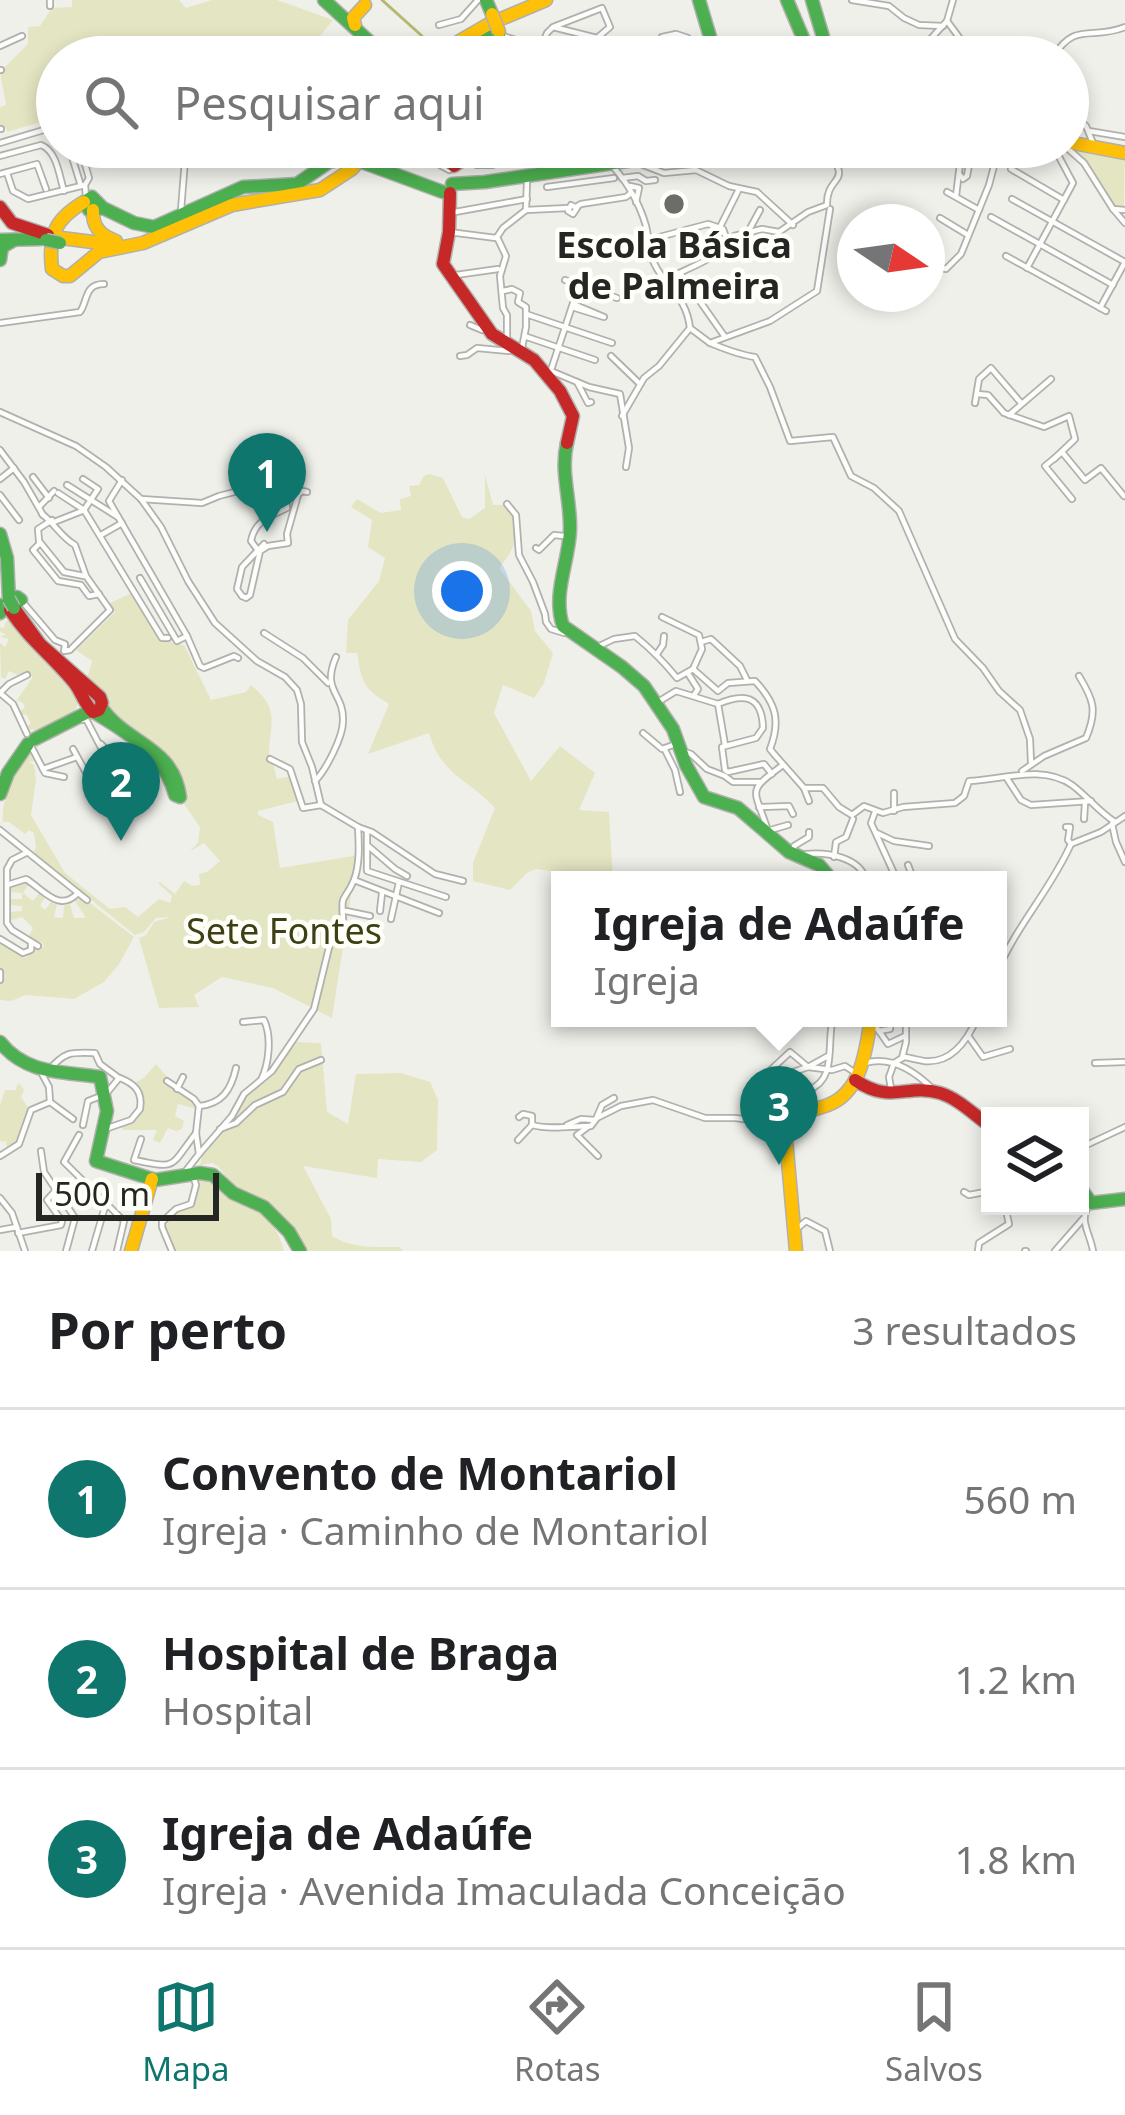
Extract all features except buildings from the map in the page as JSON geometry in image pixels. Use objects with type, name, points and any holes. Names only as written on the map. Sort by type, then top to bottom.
[{"type":"main road","points":[[496,33],[489,24],[546,0]]},
{"type":"main road","points":[[490,36],[509,19],[558,0]]},
{"type":"main road","points":[[699,0],[710,36]]},
{"type":"main road","points":[[787,0],[811,36]]},
{"type":"main road","points":[[810,0],[819,36]]},
{"type":"main road","points":[[810,0],[821,36]]},
{"type":"main road","points":[[326,2],[347,16],[365,2]]},
{"type":"main road","points":[[326,2],[364,36]]},
{"type":"main road","points":[[326,2],[359,36]]},
{"type":"main road","points":[[365,2],[353,20],[366,36]]},
{"type":"main road","points":[[486,5],[496,36]]},
{"type":"main road","points":[[486,36],[496,33]]},
{"type":"main road","points":[[490,36],[496,33]]},
{"type":"main road","points":[[1089,147],[1125,153]]},
{"type":"main road","points":[[89,201],[144,226],[162,225],[243,187],[305,181],[321,168]]},
{"type":"main road","points":[[57,239],[115,244],[145,237],[231,200],[317,186],[345,168]]},
{"type":"main road","points":[[89,201],[57,224],[50,255],[52,269],[62,276],[70,276],[95,253],[163,236],[232,205],[303,196],[352,168]]},
{"type":"main road","points":[[378,168],[425,187],[525,181],[604,168]]},
{"type":"main road","points":[[454,168],[442,260],[467,306],[492,334],[549,372],[573,416],[563,470],[561,533],[567,554],[560,585],[560,619],[571,634],[644,686],[669,720],[704,796],[738,808],[824,871]]},
{"type":"main road","points":[[89,201],[97,229],[110,239],[145,237]]},
{"type":"main road","points":[[57,239],[79,256],[77,268],[69,274],[53,265],[58,230],[65,217],[89,201]]},
{"type":"main road","points":[[57,239],[85,238],[89,201]]},
{"type":"main road","points":[[5,229],[116,248]]},
{"type":"main road","points":[[0,536],[9,602],[40,644],[77,674],[88,706],[156,754],[177,786]]},
{"type":"main road","points":[[0,536],[8,558],[9,602]]},
{"type":"main road","points":[[0,784],[30,742],[88,706]]},
{"type":"main road","points":[[0,794],[30,742]]},
{"type":"main road","points":[[796,1251],[784,1128],[797,1115],[840,1100],[872,1027]]},
{"type":"main road","points":[[0,1042],[12,1058],[44,1071],[98,1076],[109,1104],[96,1161],[152,1179],[213,1175],[233,1193],[259,1203],[301,1251]]},
{"type":"main road","points":[[852,1069],[872,1093],[936,1092],[981,1120]]},
{"type":"main road","points":[[130,1251],[152,1179]]},
{"type":"main road","points":[[1089,1200],[1125,1199]]},
{"type":"street","points":[[851,0],[889,6],[919,25],[945,24],[956,36]]},
{"type":"street","points":[[934,36],[945,24],[953,0]]},
{"type":"street","points":[[439,25],[486,5]]},
{"type":"street","points":[[546,36],[553,27],[602,8],[610,28],[600,36]]},
{"type":"street","points":[[562,26],[591,36]]},
{"type":"street","points":[[1074,36],[1112,33],[1125,27]]},
{"type":"street","points":[[496,33],[506,36]]},
{"type":"street","points":[[0,46],[22,36]]},
{"type":"street","points":[[1089,130],[1125,137]]},
{"type":"street","points":[[0,143],[36,132]]},
{"type":"street","points":[[1089,133],[1094,147]]},
{"type":"street","points":[[0,156],[36,146]]},
{"type":"street","points":[[36,164],[3,174],[21,197],[33,200],[64,191],[89,201]]},
{"type":"street","points":[[38,168],[46,189]]},
{"type":"street","points":[[57,168],[64,191]]},
{"type":"street","points":[[77,168],[89,201]]},
{"type":"street","points":[[86,168],[89,201]]},
{"type":"street","points":[[182,216],[185,168]]},
{"type":"street","points":[[432,168],[449,182]]},
{"type":"street","points":[[547,188],[610,168]]},
{"type":"street","points":[[617,168],[645,224],[655,263],[683,302],[690,328],[710,343],[754,357],[790,441],[833,437],[851,476],[892,502],[956,639],[1019,710],[1030,739],[1031,763]]},
{"type":"street","points":[[620,168],[655,181]]},
{"type":"street","points":[[630,168],[664,173],[696,170],[757,192],[793,225]]},
{"type":"street","points":[[710,343],[770,321],[818,291],[827,196],[839,168]]},
{"type":"street","points":[[956,196],[961,168]]},
{"type":"street","points":[[960,178],[967,176],[968,168]]},
{"type":"street","points":[[945,268],[958,259],[993,168]]},
{"type":"street","points":[[1027,268],[1064,200],[1073,179],[1070,168]]},
{"type":"street","points":[[1087,168],[1125,223]]},
{"type":"street","points":[[1011,169],[1064,200]]},
{"type":"street","points":[[525,181],[526,210]]},
{"type":"street","points":[[626,185],[640,188],[636,202]]},
{"type":"street","points":[[720,227],[739,189]]},
{"type":"street","points":[[947,192],[979,210]]},
{"type":"street","points":[[497,237],[526,210],[572,207],[632,194]]},
{"type":"street","points":[[449,222],[527,199]]},
{"type":"street","points":[[1006,256],[1103,309],[1125,262],[1012,199]]},
{"type":"street","points":[[648,239],[708,224],[730,235],[766,229],[779,232],[808,212],[828,207]]},
{"type":"street","points":[[1113,209],[1125,210]]},
{"type":"street","points":[[748,232],[760,210]]},
{"type":"street","points":[[991,217],[1113,285]]},
{"type":"street","points":[[945,221],[968,235]]},
{"type":"street","points":[[449,222],[497,237],[506,256],[500,276],[503,308],[510,315],[511,348]]},
{"type":"street","points":[[666,280],[714,257],[729,245],[730,235]]},
{"type":"street","points":[[452,277],[498,269]]},
{"type":"street","points":[[679,272],[725,337]]},
{"type":"street","points":[[565,280],[617,298]]},
{"type":"street","points":[[0,323],[80,312],[88,290],[104,284]]},
{"type":"street","points":[[579,285],[549,372],[618,392],[629,448],[626,466]]},
{"type":"street","points":[[460,356],[477,348],[511,348],[525,336],[526,308],[518,302],[520,293],[503,291]]},
{"type":"street","points":[[526,314],[612,343]]},
{"type":"street","points":[[470,326],[511,348]]},
{"type":"street","points":[[622,416],[644,378],[690,328]]},
{"type":"street","points":[[525,336],[595,360]]},
{"type":"street","points":[[469,341],[477,348]]},
{"type":"street","points":[[611,356],[640,384]]},
{"type":"street","points":[[975,403],[981,375],[991,368],[1021,404]]},
{"type":"street","points":[[1009,415],[1051,379]]},
{"type":"street","points":[[577,382],[591,402]]},
{"type":"street","points":[[977,394],[988,395],[1009,415],[1048,428],[1069,416],[1075,439],[1054,459]]},
{"type":"street","points":[[0,412],[60,437],[97,460],[141,499],[215,623],[297,690],[302,742],[321,805]]},
{"type":"street","points":[[0,450],[40,510],[64,540],[74,545],[86,576],[110,610],[68,646],[9,602]]},
{"type":"street","points":[[1072,499],[1045,466],[1062,452],[1085,480],[1101,468],[1124,496]]},
{"type":"street","points":[[0,479],[14,468]]},
{"type":"street","points":[[141,499],[202,503],[284,472],[287,508],[271,513],[254,530],[250,541],[257,549]]},
{"type":"street","points":[[33,477],[49,497]]},
{"type":"street","points":[[82,479],[98,489],[84,510],[38,530],[40,543],[64,572],[86,576]]},
{"type":"street","points":[[103,508],[122,480]]},
{"type":"street","points":[[67,485],[120,520]]},
{"type":"street","points":[[264,544],[238,577],[236,589],[244,598],[250,595],[258,554],[268,546],[288,543],[298,498],[302,491],[307,492]]},
{"type":"street","points":[[40,510],[56,492],[84,510],[162,638],[168,638]]},
{"type":"street","points":[[0,495],[19,520]]},
{"type":"street","points":[[109,501],[202,668],[238,658],[225,633]]},
{"type":"street","points":[[507,504],[516,515],[517,548],[548,627],[571,634]]},
{"type":"street","points":[[101,535],[120,520]]},
{"type":"street","points":[[536,548],[561,533]]},
{"type":"street","points":[[40,543],[33,550],[58,581],[81,585],[89,596],[99,594]]},
{"type":"street","points":[[554,569],[567,554]]},
{"type":"street","points":[[516,570],[524,564]]},
{"type":"street","points":[[130,584],[151,572]]},
{"type":"street","points":[[140,578],[177,641],[187,635]]},
{"type":"street","points":[[595,649],[634,636],[677,678],[691,671],[702,649],[699,635],[662,617]]},
{"type":"street","points":[[657,654],[667,633],[686,630]]},
{"type":"street","points":[[264,633],[304,658],[333,691]]},
{"type":"street","points":[[700,642],[711,639],[740,666],[747,680]]},
{"type":"street","points":[[315,781],[327,766],[342,725],[329,676],[336,657]]},
{"type":"street","points":[[691,671],[718,691],[728,683],[755,681],[772,703],[778,725],[770,749],[804,788],[809,801]]},
{"type":"street","points":[[691,671],[698,689],[694,695]]},
{"type":"street","points":[[27,675],[1,693],[13,704],[46,775],[64,777]]},
{"type":"street","points":[[1018,774],[1090,732],[1092,695],[1078,676]]},
{"type":"street","points":[[657,703],[676,692],[718,704],[745,698],[755,703],[763,728],[756,737],[725,745]]},
{"type":"street","points":[[718,704],[727,774],[733,782],[760,782]]},
{"type":"street","points":[[88,706],[111,766],[122,769],[138,786],[135,800]]},
{"type":"street","points":[[643,733],[665,750],[680,792]]},
{"type":"street","points":[[643,746],[653,743]]},
{"type":"street","points":[[665,750],[680,746],[707,769],[727,774],[764,764],[772,774]]},
{"type":"street","points":[[74,749],[95,789],[143,802]]},
{"type":"street","points":[[43,769],[77,757]]},
{"type":"street","points":[[270,759],[290,770],[304,808],[321,805],[436,874],[464,881]]},
{"type":"street","points":[[784,766],[760,782],[754,795],[767,832],[788,825]]},
{"type":"street","points":[[834,857],[836,842],[845,837],[852,817],[864,806],[875,812],[955,803],[964,796],[969,781],[1018,774],[1064,781],[1118,820]]},
{"type":"street","points":[[1006,777],[1021,800],[1031,805],[1088,802]]},
{"type":"street","points":[[804,788],[824,788],[852,817],[871,823],[896,871]]},
{"type":"street","points":[[894,793],[894,811]]},
{"type":"street","points":[[1084,819],[1088,802]]},
{"type":"street","points":[[759,807],[789,806],[793,814]]},
{"type":"street","points":[[1125,807],[1116,842],[1125,862]]},
{"type":"street","points":[[871,823],[875,812]]},
{"type":"street","points":[[1007,948],[1060,870],[1071,844],[1118,820]]},
{"type":"street","points":[[172,1251],[162,1224],[174,1210],[191,1204],[196,1186],[187,1176],[199,1154],[232,1116],[244,1094],[272,1070],[314,1010],[332,932],[342,922],[341,900],[354,880],[359,854],[356,826]]},
{"type":"street","points":[[1066,826],[1071,844]]},
{"type":"street","points":[[367,831],[367,872],[446,897]]},
{"type":"street","points":[[795,852],[809,832]]},
{"type":"street","points":[[1,833],[87,900]]},
{"type":"street","points":[[877,833],[894,841],[929,846]]},
{"type":"street","points":[[367,845],[407,876]]},
{"type":"street","points":[[795,852],[834,857],[861,866],[863,871]]},
{"type":"street","points":[[0,939],[23,953],[36,946],[8,926],[9,864],[26,853]]},
{"type":"street","points":[[908,865],[910,871]]},
{"type":"street","points":[[7,885],[26,879],[58,902],[69,901],[78,893]]},
{"type":"street","points":[[354,880],[439,913]]},
{"type":"street","points":[[391,919],[399,882]]},
{"type":"street","points":[[380,911],[382,892]]},
{"type":"street","points":[[343,910],[370,916]]},
{"type":"street","points":[[243,1022],[264,1020],[268,1029],[266,1070],[255,1086]]},
{"type":"street","points":[[823,1084],[831,1027]]},
{"type":"street","points":[[877,1027],[888,1043],[905,1036]]},
{"type":"street","points":[[902,1058],[906,1027]]},
{"type":"street","points":[[892,1094],[893,1063],[911,1057],[926,1062],[940,1059],[956,1051],[973,1027]]},
{"type":"street","points":[[969,1037],[983,1057],[1010,1049]]},
{"type":"street","points":[[50,1102],[44,1071],[69,1052],[95,1053],[99,1064],[140,1093],[140,1109],[131,1120],[104,1133]]},
{"type":"street","points":[[828,1056],[808,1066],[772,1079],[763,1077],[790,1052],[808,1066],[827,1070],[852,1069],[877,1060],[893,1063],[936,1092]]},
{"type":"street","points":[[220,1129],[283,1092],[299,1069],[321,1060]]},
{"type":"street","points":[[1095,1063],[1125,1062]]},
{"type":"street","points":[[199,1106],[212,1104],[226,1093],[236,1068]]},
{"type":"street","points":[[817,1068],[823,1084]]},
{"type":"street","points":[[177,1089],[183,1077]]},
{"type":"street","points":[[83,1125],[88,1100],[106,1094],[119,1078]]},
{"type":"street","points":[[756,1120],[772,1106],[772,1079]]},
{"type":"street","points":[[166,1081],[199,1106],[199,1154]]},
{"type":"street","points":[[598,1156],[578,1135],[621,1106],[653,1100],[705,1118],[768,1122],[797,1115],[808,1090],[823,1084]]},
{"type":"street","points":[[593,1122],[602,1105],[614,1098]]},
{"type":"street","points":[[50,1102],[73,1118]]},
{"type":"street","points":[[0,1156],[19,1144],[31,1110],[50,1102]]},
{"type":"street","points":[[518,1141],[532,1125],[532,1115],[519,1118]]},
{"type":"street","points":[[532,1125],[548,1129],[593,1122]]},
{"type":"street","points":[[1089,1144],[1125,1127]]},
{"type":"street","points":[[141,1139],[134,1160],[166,1167],[196,1133]]},
{"type":"street","points":[[79,1136],[64,1162],[125,1222],[117,1251]]},
{"type":"street","points":[[41,1151],[44,1172],[75,1218],[66,1251]]},
{"type":"street","points":[[0,1230],[61,1225],[47,1200],[56,1190]]},
{"type":"street","points":[[964,1192],[981,1193]]},
{"type":"street","points":[[0,1198],[12,1213],[25,1251]]},
{"type":"street","points":[[92,1251],[106,1203]]},
{"type":"street","points":[[1091,1203],[1083,1219],[1093,1251]]},
{"type":"street","points":[[1007,1215],[1014,1233]]},
{"type":"street","points":[[1055,1251],[1083,1219]]},
{"type":"street","points":[[794,1230],[806,1221],[812,1223],[825,1232],[830,1251]]},
{"type":"street","points":[[978,1251],[984,1238],[1009,1224]]},
{"type":"green space","points":[[72,0],[179,0],[186,8],[212,0],[277,0],[333,20],[320,36],[36,36],[36,123],[7,132],[0,127],[0,107],[6,105],[0,72],[28,44],[28,27],[40,26],[52,8],[72,7]]},
{"type":"green space","points":[[1089,148],[1125,155],[1124,206],[1114,207],[1085,168],[1089,168]]},
{"type":"green space","points":[[485,475],[493,505],[505,505],[511,513],[516,538],[499,568],[531,611],[535,631],[553,653],[534,698],[503,685],[494,713],[531,781],[560,746],[595,773],[579,810],[609,812],[612,871],[536,869],[510,890],[473,881],[473,863],[495,808],[448,767],[429,733],[368,754],[389,704],[365,684],[357,653],[346,653],[348,620],[379,581],[385,558],[368,547],[372,520],[351,507],[357,499],[381,513],[401,510],[400,499],[411,496],[409,486],[419,485],[424,476],[443,478],[462,517],[469,519],[485,508]]},
{"type":"green space","name":"Sete Fontes","points":[[132,593],[160,640],[184,645],[211,700],[246,692],[251,685],[267,703],[272,719],[269,760],[277,779],[292,776],[298,801],[258,811],[273,822],[280,868],[356,853],[332,1018],[273,988],[222,977],[194,995],[199,1007],[159,1008],[139,938],[154,922],[171,917],[156,918],[135,935],[33,853],[34,833],[25,834],[3,822],[8,788],[29,750],[36,779],[31,815],[65,873],[110,909],[125,907],[138,917],[159,899],[170,903],[172,896],[158,883],[175,894],[184,881],[200,885],[199,874],[220,861],[204,843],[189,852],[198,843],[200,827],[184,804],[182,785],[120,726],[86,682],[92,661],[76,650],[115,612],[110,603]]},
{"type":"green space","points":[[6,612],[81,696],[75,710],[37,731],[26,728],[31,723],[26,714],[21,716],[25,707],[17,700],[33,677],[9,671],[5,679],[1,677],[0,643],[5,647],[9,639],[0,637],[6,634],[0,627],[9,620],[0,622],[0,617]]},
{"type":"green space","points":[[19,881],[29,884],[23,893],[33,901],[40,892],[45,897],[40,906],[45,910],[51,902],[57,904],[54,917],[63,918],[64,905],[70,904],[74,918],[86,918],[75,901],[80,898],[134,937],[104,982],[74,999],[26,995],[0,1000],[0,942],[25,958],[44,947],[28,938],[33,928],[22,917],[9,921],[9,912],[22,911],[22,906],[9,905],[9,899],[22,899],[22,893],[10,892]]},
{"type":"green space","points":[[294,1042],[321,1043],[327,1112],[348,1124],[356,1074],[401,1073],[430,1082],[438,1100],[437,1150],[421,1162],[378,1159],[377,1178],[303,1166],[331,1219],[332,1236],[357,1245],[403,1251],[303,1251],[289,1231],[234,1187],[218,1166],[200,1165],[203,1152],[247,1094],[267,1081]]},
{"type":"green space","points":[[156,1064],[168,1078],[166,1084],[189,1097],[197,1109],[178,1104],[175,1116],[184,1121],[182,1129],[168,1128],[160,1143],[153,1140],[157,1130],[123,1130],[120,1122],[138,1114],[139,1091],[134,1083]]},
{"type":"green space","points":[[20,1084],[29,1109],[20,1139],[7,1151],[6,1141],[0,1139],[0,1105],[5,1090],[16,1090]]},
{"type":"green space","points":[[206,1175],[264,1214],[284,1251],[173,1251],[163,1222],[176,1210],[191,1207],[196,1176]]},
{"type":"waterway","points":[[382,0],[422,36]]},
{"type":"traffic: fast","points":[[324,0],[363,36]]},
{"type":"traffic: fast","points":[[486,0],[492,14]]},
{"type":"traffic: fast","points":[[699,0],[710,36]]},
{"type":"traffic: fast","points":[[787,0],[802,36]]},
{"type":"traffic: fast","points":[[812,0],[823,36]]},
{"type":"traffic: fast","points":[[484,36],[488,32]]},
{"type":"traffic: fast","points":[[103,208],[154,227],[243,187],[297,184],[320,168]]},
{"type":"traffic: fast","points":[[378,168],[443,192]]},
{"type":"traffic: fast","points":[[452,184],[580,168]]},
{"type":"traffic: fast","points":[[92,197],[103,208],[89,210],[84,202],[92,197]]},
{"type":"traffic: fast","points":[[0,240],[41,239]]},
{"type":"traffic: fast","points":[[0,260],[2,247],[14,240]]},
{"type":"traffic: fast","points":[[46,240],[60,243]]},
{"type":"traffic: fast","points":[[567,443],[570,530],[560,590],[563,626],[644,686],[673,729],[704,797],[738,808],[789,852],[824,871]]},
{"type":"traffic: fast","points":[[0,534],[7,558],[9,599]]},
{"type":"traffic: fast","points":[[18,602],[17,597],[21,600]]},
{"type":"traffic: fast","points":[[9,599],[14,608]]},
{"type":"traffic: fast","points":[[0,605],[4,609],[0,613]]},
{"type":"traffic: fast","points":[[94,712],[154,756],[180,797],[168,766],[101,707]]},
{"type":"traffic: fast","points":[[35,739],[90,711]]},
{"type":"traffic: fast","points":[[0,794],[28,744]]},
{"type":"traffic: fast","points":[[0,1042],[33,1066],[100,1077],[107,1111],[96,1161],[155,1180],[213,1175],[233,1193],[264,1207],[300,1251]]},
{"type":"traffic: fast","points":[[1089,1200],[1125,1199]]},
{"type":"traffic: slow","points":[[468,36],[546,0]]},
{"type":"traffic: slow","points":[[355,25],[353,18],[365,5]]},
{"type":"traffic: slow","points":[[492,14],[499,32]]},
{"type":"traffic: slow","points":[[1089,146],[1125,153]]},
{"type":"traffic: slow","points":[[84,202],[66,215],[53,237],[52,269],[63,276],[70,276],[99,252],[143,243],[232,205],[320,190],[353,168]]},
{"type":"traffic: slow","points":[[93,210],[98,230],[116,241]]},
{"type":"traffic: slow","points":[[61,238],[109,244]]},
{"type":"traffic: slow","points":[[796,1251],[785,1128],[799,1115],[828,1105],[848,1090],[860,1068],[870,1027]]},
{"type":"traffic: slow","points":[[131,1251],[152,1179]]},
{"type":"traffic: jam","points":[[450,193],[443,264],[492,334],[534,360],[560,391],[573,416],[567,443]]},
{"type":"traffic: jam","points":[[0,207],[12,223],[48,235]]},
{"type":"traffic: jam","points":[[10,610],[93,712],[99,710],[100,697],[40,644],[14,608]]},
{"type":"traffic: jam","points":[[855,1080],[879,1091],[940,1093],[981,1119]]},
{"type":"place","name":"Escola Básica de Palmeira","points":[[674,204]]},
{"type":"place","name":"Convento de Montariol","points":[[267,532]]},
{"type":"place","name":"Hospital de Braga","points":[[121,841]]},
{"type":"place","name":"Igreja de Adaúfe","points":[[779,1165]]}]
